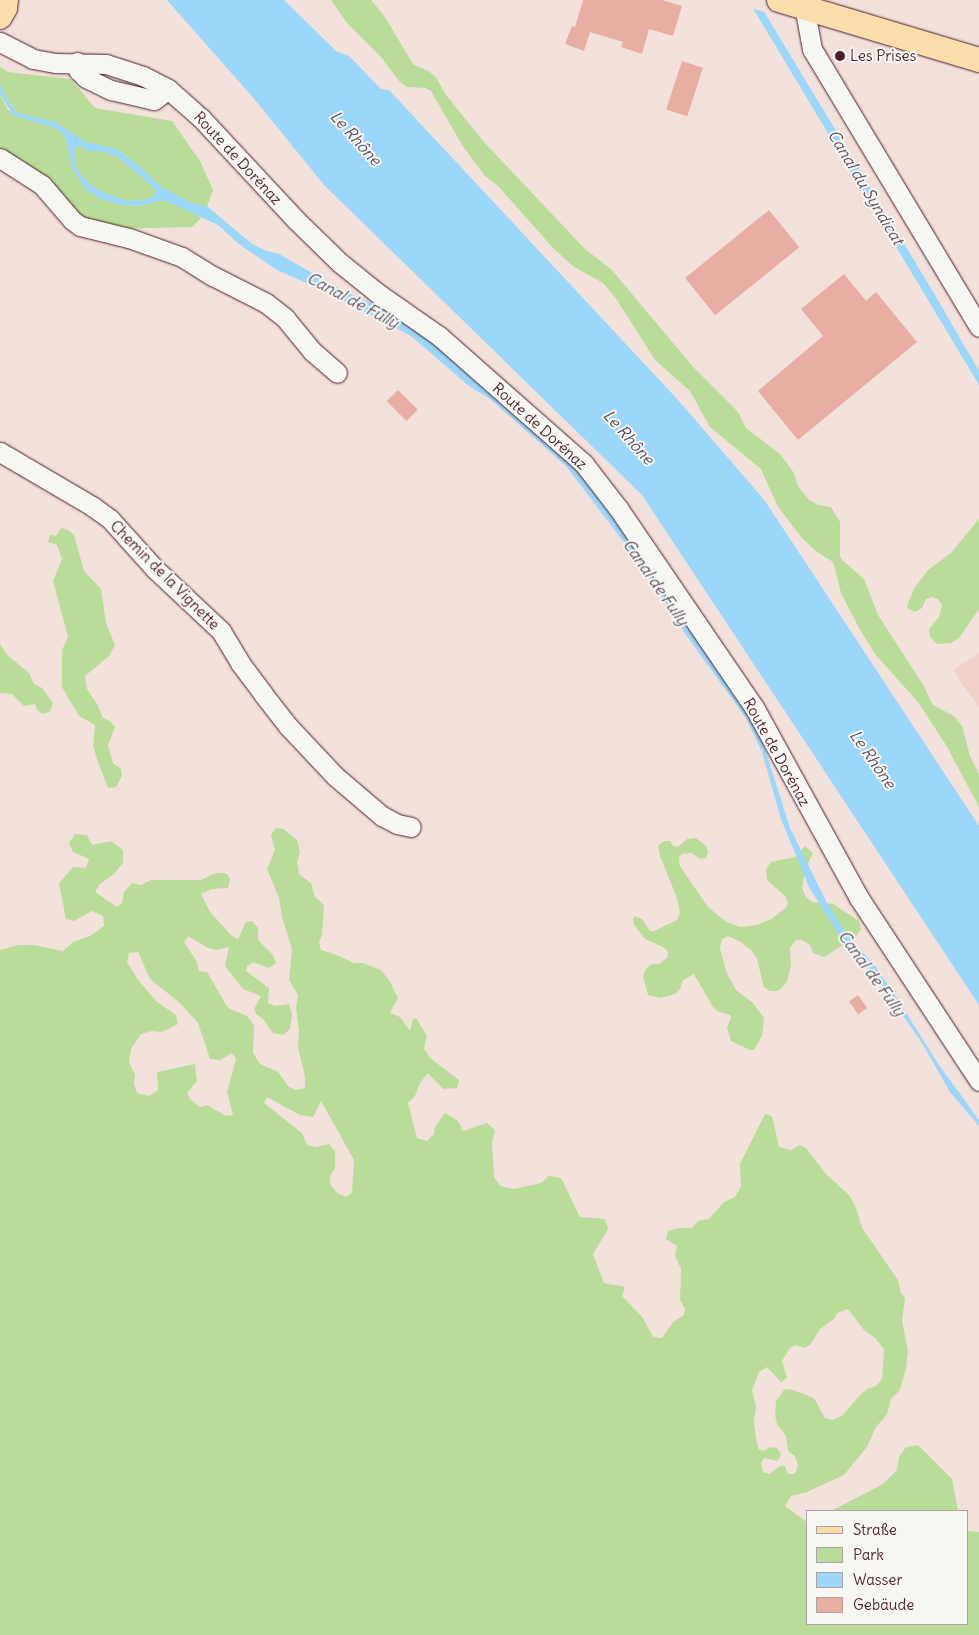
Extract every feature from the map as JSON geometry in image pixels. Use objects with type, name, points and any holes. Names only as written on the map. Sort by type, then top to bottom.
[{"type":"main road","points":[[793,2],[979,60]]},
{"type":"street","points":[[793,2],[812,49],[979,327]]},
{"type":"street","name":"Route de Dorénaz","points":[[2,11],[4,44],[23,56],[44,62],[106,64],[126,69],[168,90],[206,122],[296,220],[339,262],[376,292],[439,336],[576,457],[599,482],[754,707],[859,898],[979,1081]]},
{"type":"street","points":[[0,158],[42,185],[72,220],[80,226],[129,238],[182,257],[213,276],[266,303],[285,318],[312,351],[337,373]]},
{"type":"street","name":"Chemin de la Vignette","points":[[0,452],[92,506],[110,519],[155,569],[221,631],[240,663],[270,702],[335,776],[382,816],[397,824],[411,826]]},
{"type":"shaded area","points":[[979,653],[979,708],[953,670]]},
{"type":"green space","points":[[331,0],[371,0],[385,17],[413,64],[430,72],[437,79],[446,95],[484,142],[585,249],[611,269],[694,368],[738,412],[746,428],[780,454],[794,473],[798,486],[809,500],[818,505],[831,507],[840,522],[840,556],[842,560],[864,579],[878,615],[922,683],[933,705],[954,716],[962,726],[970,756],[979,774],[979,807],[946,745],[918,702],[875,654],[859,628],[841,593],[833,562],[817,552],[802,538],[778,507],[761,469],[710,427],[690,391],[655,360],[617,300],[603,283],[574,267],[553,248],[498,186],[485,176],[462,145],[431,91],[425,88],[407,87],[399,81],[381,57],[347,23]]},
{"type":"green space","points":[[0,67],[8,72],[71,79],[95,108],[172,121],[200,161],[213,190],[207,207],[189,202],[170,193],[138,165],[79,139],[55,122],[18,113],[9,103],[0,84]]},
{"type":"green space","points":[[0,94],[8,110],[55,128],[65,136],[73,170],[84,187],[97,197],[117,204],[139,206],[164,200],[183,207],[201,218],[192,227],[107,229],[83,221],[0,154]]},
{"type":"green space","points":[[80,145],[91,151],[101,151],[118,157],[155,189],[156,194],[146,200],[127,201],[102,192],[91,185],[77,170],[74,156],[75,147]]},
{"type":"green space","points":[[979,519],[979,609],[959,638],[951,643],[937,644],[930,637],[929,629],[939,617],[942,605],[938,599],[932,597],[926,599],[922,608],[915,612],[907,608],[908,603],[915,587],[928,570],[951,553]]},
{"type":"green space","points":[[61,528],[68,530],[74,535],[84,571],[101,589],[106,623],[115,645],[109,656],[85,676],[87,689],[97,704],[103,718],[111,722],[115,727],[108,745],[113,763],[121,769],[122,776],[116,787],[108,788],[97,759],[93,746],[95,725],[79,716],[62,687],[62,650],[68,637],[53,581],[62,559],[57,545],[48,542],[50,535],[56,536]]},
{"type":"green space","points":[[0,644],[7,655],[29,673],[34,684],[42,688],[53,703],[50,712],[42,714],[37,710],[35,704],[24,706],[12,694],[0,693]]},
{"type":"green space","points":[[276,828],[283,829],[297,840],[300,853],[297,862],[299,874],[311,883],[315,897],[324,905],[322,935],[319,943],[321,950],[354,963],[363,963],[381,970],[389,980],[398,998],[390,1013],[400,1017],[410,1031],[413,1019],[416,1018],[427,1036],[424,1049],[430,1058],[459,1080],[457,1088],[443,1089],[428,1073],[420,1083],[415,1096],[408,1103],[417,1138],[427,1141],[434,1134],[435,1127],[445,1113],[458,1121],[463,1131],[487,1123],[495,1130],[492,1142],[494,1177],[500,1186],[514,1189],[541,1183],[549,1176],[561,1178],[580,1217],[605,1219],[608,1229],[593,1254],[604,1283],[625,1287],[622,1296],[643,1318],[653,1337],[662,1338],[673,1322],[684,1315],[685,1309],[680,1300],[681,1269],[675,1256],[677,1246],[666,1239],[668,1231],[678,1228],[692,1228],[698,1221],[709,1219],[724,1202],[735,1197],[741,1186],[740,1164],[765,1114],[772,1116],[779,1147],[791,1150],[800,1145],[806,1148],[826,1174],[850,1196],[862,1228],[898,1280],[901,1293],[905,1298],[902,1321],[908,1351],[900,1390],[891,1399],[887,1414],[876,1427],[867,1447],[844,1475],[807,1492],[791,1496],[785,1506],[806,1522],[806,1625],[969,1625],[969,1531],[979,1532],[979,1635],[0,1635],[0,950],[18,945],[33,945],[63,951],[73,942],[90,936],[104,926],[103,916],[92,911],[74,921],[66,919],[59,883],[73,867],[86,868],[89,859],[73,852],[69,843],[75,834],[87,835],[92,845],[111,841],[123,850],[123,863],[114,874],[100,884],[95,892],[117,907],[122,903],[124,892],[132,883],[141,885],[151,880],[201,880],[216,873],[226,873],[230,879],[228,888],[212,889],[201,894],[210,912],[232,936],[238,939],[246,922],[252,921],[258,928],[258,940],[273,955],[276,963],[269,968],[253,962],[247,966],[246,971],[269,988],[268,1003],[275,1006],[289,1004],[292,1014],[290,1029],[283,1035],[273,1033],[263,1019],[256,1014],[254,1009],[261,996],[243,989],[225,966],[229,947],[216,950],[206,947],[188,936],[184,942],[197,962],[199,971],[207,972],[228,1008],[247,1016],[254,1025],[253,1053],[260,1064],[278,1072],[289,1087],[296,1090],[305,1088],[305,1076],[298,1048],[299,1031],[296,1008],[298,995],[289,980],[292,949],[282,917],[279,898],[267,869],[275,850],[271,835]],"holes":[[[138,952],[150,979],[180,1003],[198,1023],[210,1059],[220,1060],[232,1053],[236,1059],[227,1092],[233,1115],[226,1116],[207,1105],[200,1107],[191,1100],[187,1093],[197,1081],[195,1064],[157,1072],[158,1090],[149,1096],[137,1093],[134,1084],[135,1075],[129,1062],[131,1049],[141,1034],[152,1031],[162,1032],[178,1024],[176,1015],[157,1002],[138,980],[127,962],[129,953]],[[267,1097],[300,1115],[313,1117],[321,1101],[354,1160],[352,1193],[346,1197],[337,1193],[330,1184],[331,1174],[335,1168],[335,1151],[329,1144],[317,1147],[307,1145],[302,1133],[264,1103]],[[848,1309],[864,1330],[875,1338],[884,1349],[882,1379],[876,1386],[867,1389],[860,1395],[842,1416],[832,1420],[825,1418],[814,1398],[790,1389],[784,1390],[776,1401],[775,1415],[777,1424],[786,1436],[788,1451],[795,1456],[798,1465],[795,1474],[788,1474],[785,1466],[780,1466],[769,1474],[763,1472],[761,1463],[764,1458],[778,1461],[781,1454],[777,1448],[769,1447],[765,1451],[759,1450],[754,1423],[756,1406],[752,1390],[759,1372],[767,1367],[781,1382],[787,1378],[782,1361],[790,1348],[795,1345],[804,1348],[810,1345],[820,1329],[834,1319],[837,1313]]]},
{"type":"green space","points":[[696,838],[706,846],[708,853],[706,858],[700,859],[692,853],[682,854],[679,857],[680,866],[708,907],[726,922],[741,927],[757,925],[770,920],[787,907],[788,902],[785,896],[767,880],[766,869],[771,862],[795,857],[805,846],[813,853],[805,870],[802,888],[806,897],[812,902],[833,904],[859,921],[861,929],[856,937],[824,957],[813,953],[810,945],[802,940],[796,940],[790,948],[791,966],[787,982],[778,991],[770,991],[764,987],[757,959],[752,951],[741,942],[728,936],[722,939],[720,949],[727,974],[736,990],[753,1003],[764,1018],[762,1036],[754,1050],[731,1041],[727,1027],[731,1018],[730,1015],[717,1011],[713,1007],[694,974],[683,980],[680,989],[675,994],[660,998],[648,995],[643,976],[646,969],[652,964],[659,964],[667,958],[668,952],[665,948],[645,939],[634,925],[633,919],[635,916],[642,919],[650,931],[654,931],[677,920],[680,913],[677,898],[660,856],[658,846],[664,841],[670,841],[673,846],[678,847],[687,839]]},
{"type":"green space","points":[[918,1445],[952,1479],[958,1510],[833,1510],[883,1484],[897,1470],[899,1457],[906,1447]]},
{"type":"water","name":"Le Rhône","points":[[167,0],[284,0],[336,51],[349,56],[381,89],[389,90],[679,401],[765,501],[979,826],[979,1005],[642,495],[325,186],[256,101]]},
{"type":"water","name":"Canal du Syndicat","points":[[748,0],[757,0],[932,290],[979,371],[979,385]]},
{"type":"water","name":"Canal de Fully","points":[[0,84],[9,103],[18,113],[55,122],[86,142],[117,149],[138,165],[160,186],[189,202],[208,207],[252,244],[279,254],[340,289],[414,323],[588,476],[760,733],[790,828],[827,903],[844,931],[875,966],[893,992],[939,1065],[979,1120],[979,1126],[950,1092],[922,1043],[879,981],[851,954],[809,887],[781,819],[762,752],[746,718],[686,635],[642,566],[566,466],[490,399],[469,386],[411,336],[329,293],[277,270],[239,244],[218,225],[164,200],[139,206],[117,204],[97,197],[84,187],[73,170],[65,136],[55,128],[13,115],[0,94]],"holes":[[[80,145],[87,151],[101,151],[118,157],[155,189],[156,194],[146,200],[127,201],[102,192],[91,185],[77,170],[74,156],[75,147]]]},
{"type":"pier","points":[[746,0],[760,0],[767,13],[750,8]]},
{"type":"building","points":[[583,0],[662,0],[682,6],[673,36],[649,29],[642,54],[621,47],[623,42],[590,32],[584,51],[565,44],[572,26],[575,27]]},
{"type":"building","points":[[682,61],[703,68],[687,116],[666,110]]},
{"type":"building","points":[[769,210],[799,247],[715,315],[685,278]]},
{"type":"building","points":[[844,274],[866,301],[876,292],[917,342],[798,440],[758,391],[823,336],[801,309]]},
{"type":"building","points":[[398,390],[418,410],[406,421],[387,401]]},
{"type":"building","points":[[858,995],[867,1008],[858,1014],[849,1001]]},
{"type":"place","name":"Les Prises","points":[[840,56]]}]
